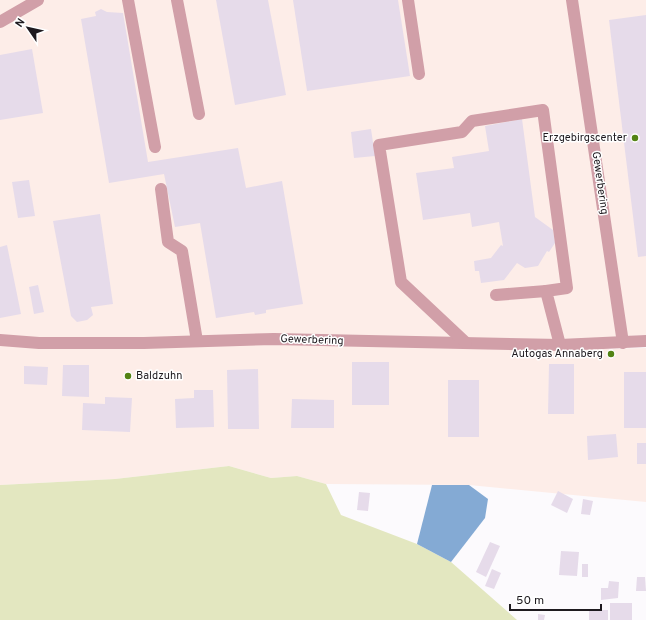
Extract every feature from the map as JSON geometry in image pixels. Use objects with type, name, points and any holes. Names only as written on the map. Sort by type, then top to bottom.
[{"type":"street","points":[[0,22],[38,0]]},
{"type":"street","points":[[128,0],[155,147]]},
{"type":"street","points":[[177,0],[199,114]]},
{"type":"street","points":[[408,0],[419,74]]},
{"type":"street","name":"Gewerbering","points":[[572,0],[623,342]]},
{"type":"street","points":[[466,343],[401,282],[379,145],[462,132],[472,121],[544,110],[567,288],[496,295]]},
{"type":"street","points":[[161,189],[168,242],[182,251],[197,341]]},
{"type":"street","points":[[546,291],[560,345]]},
{"type":"street","name":"Gewerbering","points":[[0,340],[54,343],[274,339],[560,345],[646,341]]},
{"type":"shaded area","points":[[0,0],[646,0],[646,335],[598,338],[597,349],[646,348],[646,502],[469,485],[326,484],[297,476],[271,478],[229,466],[115,479],[0,485]]},
{"type":"green space","points":[[229,466],[271,478],[297,476],[326,484],[341,515],[417,544],[451,562],[517,620],[0,620],[0,485],[115,479]]},
{"type":"water","points":[[432,485],[469,485],[488,499],[485,518],[451,562],[417,544]]},
{"type":"building","points":[[216,0],[268,0],[286,95],[235,105]]},
{"type":"building","points":[[293,0],[398,0],[410,76],[307,91]]},
{"type":"building","points":[[101,9],[107,12],[123,13],[148,162],[238,148],[246,188],[282,181],[303,304],[266,310],[266,313],[255,315],[254,312],[216,318],[200,223],[175,227],[164,174],[109,183],[81,19],[96,16],[95,12]]},
{"type":"building","name":"Erzgebirgscenter","points":[[646,15],[646,256],[638,257],[609,20]]},
{"type":"building","points":[[32,49],[43,113],[0,120],[0,55]]},
{"type":"building","points":[[522,119],[535,217],[553,230],[555,243],[549,252],[547,251],[538,266],[525,268],[517,263],[504,280],[481,283],[479,271],[475,271],[474,261],[491,258],[501,245],[503,246],[499,222],[472,227],[470,213],[423,220],[416,173],[454,168],[452,157],[489,151],[485,126]]},
{"type":"building","points":[[371,129],[375,156],[354,158],[351,132]]},
{"type":"building","points":[[29,180],[35,216],[18,218],[12,182]]},
{"type":"building","points":[[100,214],[113,304],[91,307],[93,315],[87,320],[77,322],[71,316],[53,221]]},
{"type":"building","points":[[7,245],[21,314],[0,318],[0,247]]},
{"type":"building","points":[[38,285],[44,312],[34,314],[29,287]]},
{"type":"building","points":[[352,362],[389,362],[389,405],[352,405]]},
{"type":"building","points":[[549,364],[574,364],[574,414],[548,414]]},
{"type":"building","points":[[63,365],[89,365],[89,397],[62,396]]},
{"type":"building","points":[[24,366],[48,367],[47,385],[24,384]]},
{"type":"building","points":[[258,369],[259,429],[228,429],[227,370]]},
{"type":"building","points":[[624,372],[646,372],[646,428],[624,428]]},
{"type":"building","points":[[448,380],[479,380],[479,437],[448,437]]},
{"type":"building","points":[[194,390],[213,390],[214,427],[176,428],[175,399],[194,398]]},
{"type":"building","points":[[105,397],[132,398],[130,432],[82,430],[83,403],[105,404]]},
{"type":"building","points":[[292,399],[334,400],[334,428],[291,428]]},
{"type":"building","points":[[616,434],[618,457],[588,460],[587,436]]},
{"type":"building","points":[[637,443],[646,443],[646,464],[637,464]]},
{"type":"building","points":[[558,491],[573,499],[567,513],[551,505]]},
{"type":"building","points":[[359,492],[370,493],[368,511],[357,510]]},
{"type":"building","points":[[583,499],[593,501],[590,515],[581,514]]},
{"type":"building","points":[[490,542],[500,546],[486,577],[476,572]]},
{"type":"building","points":[[561,551],[579,552],[577,576],[559,575]]},
{"type":"building","points":[[582,564],[588,564],[588,577],[582,577]]},
{"type":"building","points":[[492,569],[501,573],[494,589],[485,586]]},
{"type":"building","points":[[637,577],[645,577],[646,591],[636,591]]},
{"type":"building","points":[[609,581],[619,582],[618,598],[601,600],[601,588],[608,588]]},
{"type":"building","points":[[610,603],[632,603],[632,620],[610,620]]},
{"type":"building","points":[[589,610],[608,610],[608,620],[589,620]]},
{"type":"building","points":[[538,614],[545,615],[544,620],[538,620]]},
{"type":"place","name":"Erzgebirgscenter","points":[[635,138]]},
{"type":"place","name":"Autogas Annaberg","points":[[611,354]]},
{"type":"place","name":"Baldzuhn","points":[[128,376]]}]
